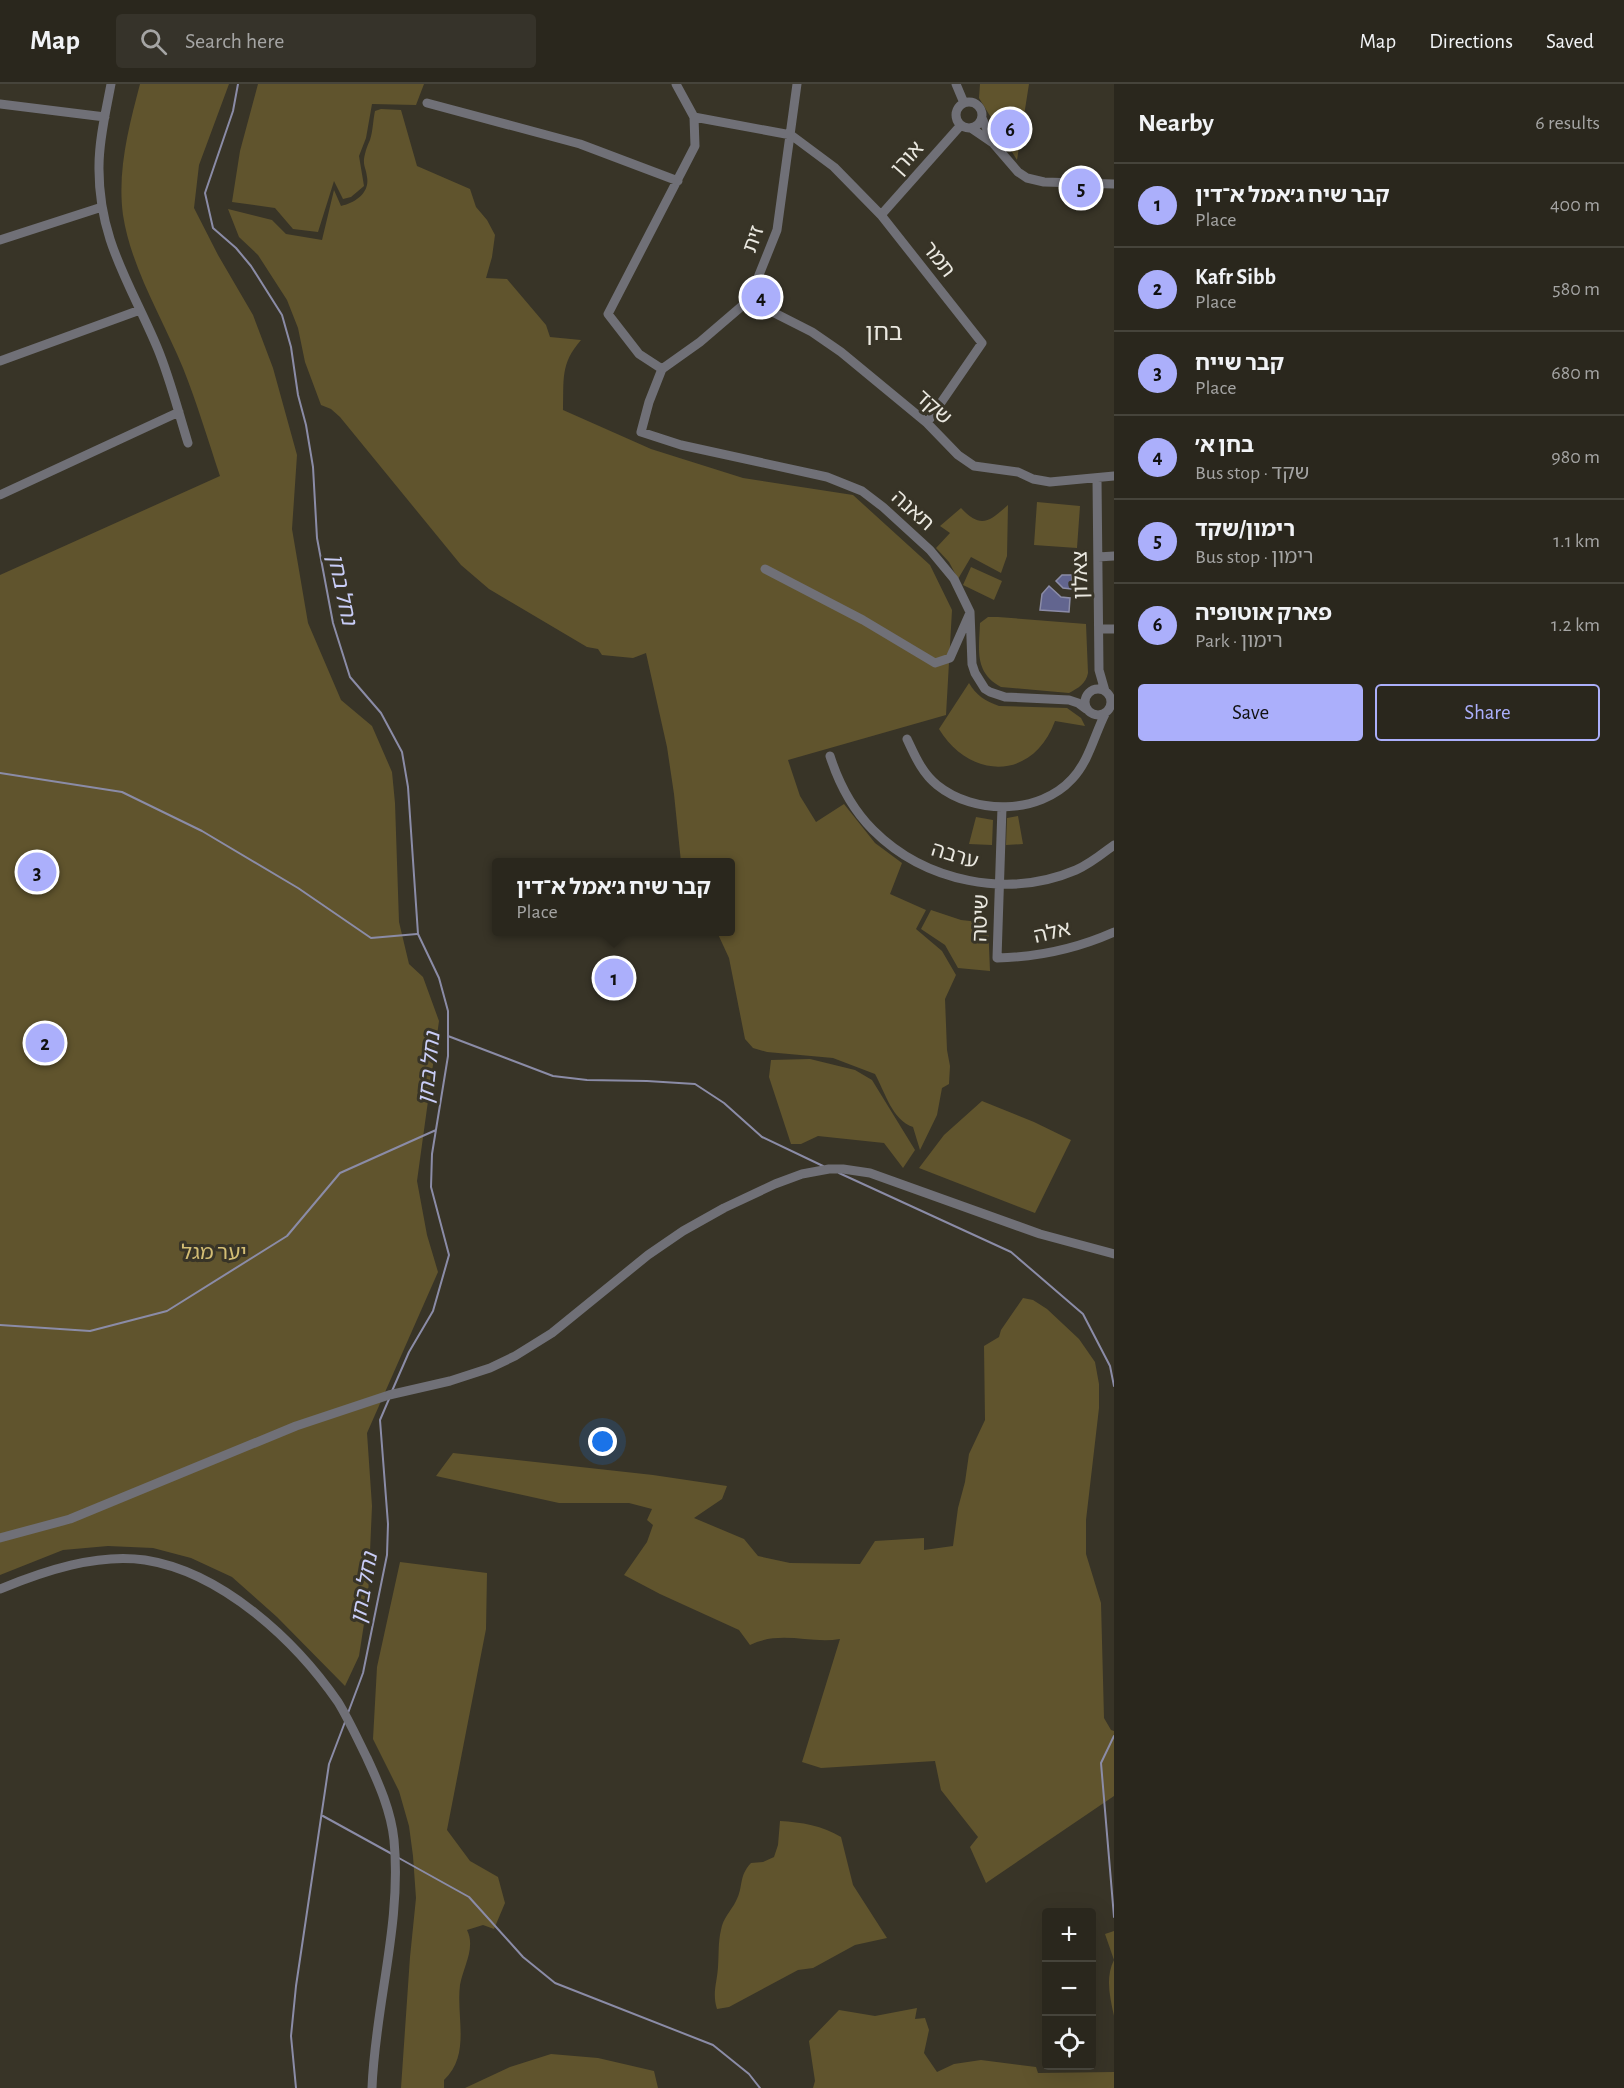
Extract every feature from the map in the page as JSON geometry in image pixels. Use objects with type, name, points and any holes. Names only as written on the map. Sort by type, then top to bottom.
[{"type":"street","points":[[111,84],[99,165],[102,207],[107,234],[113,252],[158,348],[188,443]]},
{"type":"street","points":[[662,369],[639,354],[608,314],[695,146],[694,117],[676,84]]},
{"type":"street","name":"זית","points":[[662,369],[700,342],[749,300],[777,230],[797,84]]},
{"type":"street","points":[[956,84],[964,103]]},
{"type":"street","points":[[427,103],[580,144],[678,181]]},
{"type":"street","points":[[964,103],[976,104],[981,110],[993,143]]},
{"type":"street","points":[[964,103],[956,113],[958,122],[993,143],[1018,172],[1034,181],[1114,184]]},
{"type":"street","points":[[0,104],[105,117]]},
{"type":"street","points":[[694,117],[791,135]]},
{"type":"street","points":[[971,128],[978,125],[982,118]]},
{"type":"street","name":"אורן","points":[[881,215],[961,125]]},
{"type":"street","name":"תמר","points":[[791,135],[834,167],[881,215],[982,343],[927,423]]},
{"type":"street","points":[[0,240],[102,207]]},
{"type":"street","name":"שקד","points":[[749,300],[826,341],[927,423],[958,454],[974,466],[1018,472],[1033,479],[1050,482],[1114,476]]},
{"type":"street","points":[[0,361],[140,310]]},
{"type":"street","name":"תאנה","points":[[662,369],[649,402],[641,432],[681,445],[827,477],[862,491],[884,507],[939,560],[960,588],[970,612],[972,664],[985,689],[1005,697],[1069,700],[1078,703],[1088,711]]},
{"type":"street","points":[[0,495],[179,411]]},
{"type":"street","name":"צאלון","points":[[1097,479],[1099,670],[1109,703]]},
{"type":"street","points":[[1098,557],[1114,556]]},
{"type":"street","points":[[765,569],[863,620],[935,663],[950,658],[970,612]]},
{"type":"street","points":[[1099,629],[1114,629]]},
{"type":"street","name":"צאלון","points":[[1088,711],[1084,702],[1099,670]]},
{"type":"street","points":[[1090,692],[1109,703]]},
{"type":"street","name":"תאנה","points":[[1069,700],[1090,692]]},
{"type":"street","points":[[1088,711],[1096,716],[1109,703]]},
{"type":"street","points":[[908,739],[921,767],[938,786],[962,799],[989,806],[1016,807],[1031,804],[1059,791],[1071,782],[1086,760],[1109,703]]},
{"type":"street","points":[[1088,711],[1093,741]]},
{"type":"street","name":"ערבה","points":[[830,756],[836,775],[852,805],[872,830],[888,844],[915,861],[941,873],[970,881],[999,884],[1049,878],[1076,870],[1114,845]]},
{"type":"street","name":"שיטה","points":[[997,958],[1002,807]]},
{"type":"street","name":"אלה","points":[[997,958],[1044,953],[1084,943],[1114,932]]},
{"type":"street","points":[[0,1538],[70,1519],[296,1426],[389,1395],[450,1381],[490,1368],[515,1356],[552,1333],[648,1255],[683,1231],[724,1208],[802,1174],[829,1169],[870,1173],[1040,1234],[1114,1254]]},
{"type":"street","points":[[0,1589],[77,1564],[118,1558],[146,1560],[179,1569],[222,1590],[283,1637],[320,1677],[339,1704],[371,1767],[385,1799],[393,1838],[394,1903],[373,2059],[372,2088]]},
{"type":"green space","name":"יער מגל","points":[[140,84],[229,84],[199,165],[194,208],[253,315],[273,368],[297,455],[292,529],[308,623],[341,700],[372,726],[392,772],[399,922],[409,964],[423,977],[439,1021],[417,1181],[427,1235],[438,1272],[367,1433],[372,1506],[368,1598],[359,1656],[345,1686],[277,1617],[232,1577],[191,1558],[153,1548],[108,1546],[63,1550],[0,1575],[0,575],[220,476],[183,368],[140,274],[127,235],[122,198],[123,165],[128,132]]},
{"type":"green space","points":[[258,84],[424,84],[416,105],[372,104],[366,138],[359,156],[364,186],[351,197],[343,199],[334,181],[318,232],[293,229],[275,208],[232,202],[240,151]]},
{"type":"green space","points":[[980,84],[1029,84],[1017,160],[979,98]]},
{"type":"green space","points":[[401,110],[417,166],[470,189],[476,207],[487,220],[495,235],[486,278],[507,279],[546,325],[550,337],[581,340],[566,365],[563,410],[651,449],[743,478],[853,495],[930,565],[952,610],[946,715],[788,760],[800,796],[816,822],[844,804],[875,843],[902,863],[890,894],[926,910],[916,929],[942,951],[956,975],[945,999],[947,1050],[950,1066],[949,1084],[942,1088],[937,1115],[920,1150],[913,1127],[894,1112],[875,1074],[833,1058],[767,1052],[753,1048],[745,1039],[729,958],[719,936],[735,936],[735,858],[681,858],[667,747],[646,653],[633,658],[602,655],[598,649],[587,647],[489,589],[461,565],[340,417],[331,409],[321,405],[305,362],[298,328],[287,300],[258,255],[239,237],[228,209],[272,220],[286,234],[322,240],[334,190],[341,206],[356,200],[366,188],[364,158],[371,137],[375,111]]},
{"type":"green space","points":[[1037,502],[1080,506],[1077,548],[1034,545]]},
{"type":"green space","points":[[1008,505],[1007,556],[1001,573],[971,557],[958,579],[949,562],[936,548],[950,533],[940,526],[961,508],[974,519],[985,521]]},
{"type":"green space","points":[[971,567],[1002,581],[994,600],[963,585]]},
{"type":"green space","points":[[988,617],[1086,624],[1088,673],[1083,683],[1069,693],[1001,687],[992,681],[982,667],[979,651],[980,623]]},
{"type":"green space","points":[[969,683],[981,697],[999,706],[1067,708],[1081,718],[1085,726],[1055,721],[1045,741],[1032,755],[1017,763],[1000,767],[984,765],[967,758],[952,746],[939,729]]},
{"type":"green space","points":[[1018,816],[1023,844],[1006,845],[1007,818]]},
{"type":"green space","points":[[976,817],[993,820],[992,845],[969,844]]},
{"type":"green space","points":[[931,910],[961,920],[988,923],[990,971],[958,968],[945,945],[921,929]]},
{"type":"green space","points":[[810,1059],[855,1070],[872,1080],[915,1150],[903,1168],[884,1143],[818,1136],[801,1144],[791,1144],[769,1077],[771,1060]]},
{"type":"green space","points":[[982,1101],[1071,1140],[1035,1213],[919,1168],[944,1135]]},
{"type":"green space","points":[[1023,1298],[1033,1300],[1047,1309],[1079,1339],[1095,1362],[1099,1384],[1099,1408],[1086,1520],[1086,1554],[1101,1603],[1104,1718],[1114,1731],[1114,1796],[986,1883],[970,1847],[978,1837],[941,1790],[935,1761],[821,1768],[802,1762],[840,1639],[772,1638],[750,1645],[739,1630],[624,1575],[647,1542],[653,1525],[647,1520],[652,1509],[629,1503],[559,1503],[436,1476],[453,1453],[653,1475],[727,1486],[722,1499],[694,1518],[744,1539],[758,1556],[790,1563],[860,1564],[875,1541],[924,1538],[924,1550],[953,1546],[969,1454],[985,1420],[984,1346],[999,1337],[1001,1330]]},
{"type":"green space","points":[[400,1562],[487,1573],[486,1629],[447,1830],[470,1861],[498,1877],[505,1903],[494,1929],[483,1925],[467,1930],[470,1951],[460,1985],[460,2047],[452,2070],[444,2080],[444,2088],[401,2088],[416,1898],[413,1856],[409,1826],[399,1791],[373,1739],[377,1667]]},
{"type":"green space","points":[[780,1821],[812,1825],[841,1837],[853,1885],[887,1938],[855,1945],[813,1968],[798,1970],[729,2007],[717,2009],[715,1993],[722,1926],[738,1896],[747,1868],[751,1863],[763,1862],[774,1857],[778,1845]]},
{"type":"green space","points":[[1114,1931],[1114,1960],[1105,1934]]},
{"type":"green space","points":[[1114,1960],[1114,2016],[1109,1981]]},
{"type":"green space","points":[[917,2008],[915,2019],[925,2018],[929,2030],[924,2053],[937,2072],[954,2064],[981,2060],[1036,2067],[1038,2073],[1114,2072],[1114,2088],[813,2088],[815,2081],[809,2041],[839,2010],[875,2016]]},
{"type":"green space","points":[[551,2054],[598,2058],[654,2071],[658,2088],[465,2088],[510,2067]]},
{"type":"water","points":[[1062,575],[1072,575],[1071,589],[1063,588],[1056,581]]},
{"type":"water","points":[[1049,586],[1061,597],[1070,598],[1069,612],[1040,610],[1042,594]]},
{"type":"waterway","name":"נחל בחן","points":[[238,84],[233,111],[205,193],[213,228],[236,248],[251,266],[282,315],[291,347],[313,467],[317,538],[333,623],[350,677],[381,713],[402,752],[408,787],[418,934],[439,978],[448,1011],[448,1056],[432,1154],[431,1187],[449,1255],[433,1311],[409,1352],[392,1391]]},
{"type":"waterway","points":[[0,773],[122,792],[202,831],[298,888],[371,938],[417,934]]},
{"type":"waterway","points":[[448,1036],[553,1076],[587,1080],[695,1084],[724,1103],[762,1137],[823,1166]]},
{"type":"waterway","points":[[0,1325],[90,1331],[167,1311],[287,1236],[340,1173],[436,1130]]},
{"type":"waterway","points":[[839,1173],[1011,1252],[1083,1314],[1110,1366],[1114,1386]]},
{"type":"waterway","name":"נחל בחן","points":[[348,1713],[363,1673],[387,1555],[388,1524],[380,1420],[389,1399]]},
{"type":"waterway","name":"נחל בחן","points":[[296,2088],[291,2036],[296,1986],[329,1764],[345,1722]]},
{"type":"waterway","points":[[1114,1736],[1101,1763],[1114,1917]]},
{"type":"waterway","points":[[323,1816],[392,1854]]},
{"type":"waterway","points":[[397,1857],[469,1897],[523,1957],[555,1983],[713,2045],[749,2074],[760,2088]]},
{"type":"place","name":"פארק אוטופיה","points":[[1010,129]]},
{"type":"place","name":"רימון/שקד","points":[[1081,188]]},
{"type":"place","name":"בחן א׳","points":[[761,297]]},
{"type":"place","name":"קבר שייח","points":[[37,872]]},
{"type":"place","name":"קבר שיח ג׳אמל א־דין","points":[[614,978]]},
{"type":"place","name":"Kafr Sibb","points":[[45,1043]]},
{"type":"district","name":"בחן","points":[[884,332]]}]
